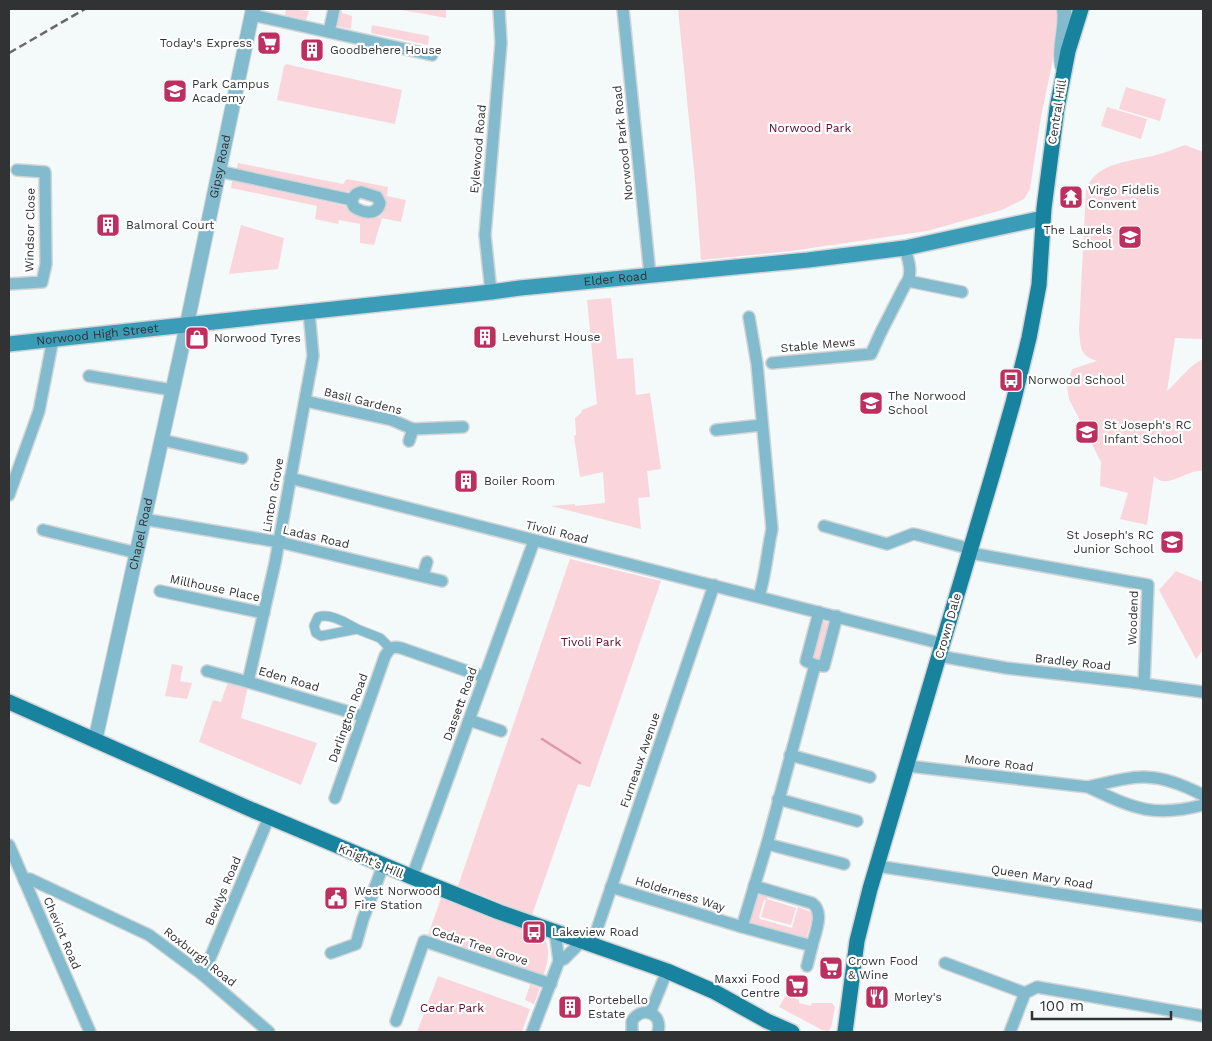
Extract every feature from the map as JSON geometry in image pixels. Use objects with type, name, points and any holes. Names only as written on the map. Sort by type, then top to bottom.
[{"type":"main road","name":"Central Hill","points":[[1043,218],[1049,158],[1063,72],[1072,35],[1082,9]]},
{"type":"main road","name":"Elder Road","points":[[186,325],[520,288],[808,260],[905,248],[1043,218]]},
{"type":"main road","name":"Crown Dale","points":[[845,1032],[857,941],[877,866],[908,766],[1013,403],[1029,338],[1040,276],[1043,218]]},
{"type":"main road","name":"Norwood High Street","points":[[9,344],[186,325]]},
{"type":"main road","name":"Knight's Hill","points":[[9,702],[412,878],[499,912],[667,971],[713,991],[766,1021],[792,1032]]},
{"type":"street","points":[[329,32],[334,9]]},
{"type":"street","name":"Eylewood Road","points":[[491,292],[486,230],[501,43],[500,9]]},
{"type":"street","name":"Norwood Park Road","points":[[623,9],[650,275]]},
{"type":"street","points":[[1063,72],[1060,58],[1065,23],[1064,9]]},
{"type":"street","points":[[253,12],[329,32],[432,55]]},
{"type":"street","name":"Gipsy Road","points":[[186,325],[253,12]]},
{"type":"street","name":"Windsor Close","points":[[9,284],[42,282],[46,264],[44,172],[17,170]]},
{"type":"street","points":[[218,171],[352,200]]},
{"type":"street","points":[[905,248],[910,271],[908,281],[962,292]]},
{"type":"street","name":"Stable Mews","points":[[772,363],[871,354],[880,332],[908,281]]},
{"type":"street","name":"Linton Grove","points":[[248,682],[279,542],[313,356],[309,312]]},
{"type":"street","points":[[749,317],[757,364],[772,529],[759,596]]},
{"type":"street","name":"Chapel Road","points":[[95,741],[186,325]]},
{"type":"street","points":[[9,495],[39,412],[53,339]]},
{"type":"street","points":[[89,376],[172,390]]},
{"type":"street","name":"Basil Gardens","points":[[305,401],[392,420],[413,429],[463,427]]},
{"type":"street","points":[[716,430],[762,425]]},
{"type":"street","name":"Basil Gardens","points":[[409,441],[413,429]]},
{"type":"street","points":[[162,440],[242,458]]},
{"type":"street","name":"Tivoli Road","points":[[290,478],[837,616],[941,650]]},
{"type":"street","name":"Ladas Road","points":[[143,519],[279,542],[442,581]]},
{"type":"street","points":[[824,526],[887,544],[912,534],[970,551]]},
{"type":"street","points":[[43,530],[137,553]]},
{"type":"street","name":"Dassett Road","points":[[412,878],[534,541]]},
{"type":"street","name":"Woodend","points":[[970,551],[1148,585],[1144,684]]},
{"type":"street","points":[[423,576],[427,562]]},
{"type":"street","name":"Furneaux Avenue","points":[[587,942],[611,887],[714,585]]},
{"type":"street","name":"Millhouse Place","points":[[160,591],[264,613]]},
{"type":"street","points":[[819,612],[806,661],[815,665],[824,666],[837,616]]},
{"type":"street","points":[[357,629],[380,638],[390,648],[401,648],[484,678]]},
{"type":"street","name":"Darlington Road","points":[[334,798],[385,656],[390,648]]},
{"type":"street","name":"Bradley Road","points":[[941,650],[1006,668],[1203,692]]},
{"type":"street","points":[[742,928],[767,844],[815,665]]},
{"type":"street","name":"Eden Road","points":[[207,671],[363,716]]},
{"type":"street","points":[[469,720],[501,731]]},
{"type":"street","points":[[790,755],[870,777]]},
{"type":"street","name":"Moore Road","points":[[908,766],[1088,787],[1138,776],[1160,778],[1188,787],[1203,796]]},
{"type":"street","name":"Moore Road","points":[[1088,787],[1136,808],[1177,811],[1203,804]]},
{"type":"street","points":[[778,799],[856,821]]},
{"type":"street","name":"Bewlys Road","points":[[202,975],[269,817]]},
{"type":"street","points":[[767,844],[844,864]]},
{"type":"street","name":"Cheviot Road","points":[[9,845],[90,1032]]},
{"type":"street","points":[[331,953],[356,944],[363,919],[383,866]]},
{"type":"street","name":"Queen Mary Road","points":[[877,866],[1203,916]]},
{"type":"street","name":"Roxburgh Road","points":[[24,880],[30,879],[149,935],[175,953],[269,1032]]},
{"type":"street","points":[[754,886],[812,902],[817,906],[819,912],[807,966]]},
{"type":"street","name":"Holderness Way","points":[[611,887],[742,928],[812,946]]},
{"type":"street","points":[[532,1032],[559,961],[555,932]]},
{"type":"street","name":"Cedar Tree Grove","points":[[396,1021],[424,941],[551,984]]},
{"type":"street","points":[[559,961],[587,942]]},
{"type":"street","points":[[945,963],[1025,993]]},
{"type":"street","points":[[650,1013],[667,971]]},
{"type":"street","points":[[1010,1032],[1025,993],[1033,988],[1043,987],[1203,1016]]},
{"type":"street","points":[[632,1032],[631,1027],[639,1013],[650,1013],[658,1021],[660,1026],[658,1032]]},
{"type":"green space","points":[[286,9],[309,11],[306,20],[285,15]]},
{"type":"green space","points":[[396,9],[446,9],[446,18]]},
{"type":"green space","name":"Norwood Park","points":[[678,9],[1057,9],[1060,25],[1041,117],[1030,189],[1024,199],[1002,210],[927,231],[791,251],[701,260]]},
{"type":"green space","points":[[339,10],[352,16],[351,29],[336,26]]},
{"type":"green space","points":[[372,25],[429,36],[428,45],[371,33]]},
{"type":"green space","points":[[286,64],[402,90],[395,124],[277,100]]},
{"type":"green space","points":[[1126,87],[1166,99],[1160,121],[1119,109]]},
{"type":"green space","points":[[1107,107],[1147,119],[1141,139],[1101,126]]},
{"type":"green space","points":[[1185,145],[1203,152],[1203,339],[1175,338],[1167,391],[1188,370],[1203,359],[1203,471],[1197,471],[1165,481],[1159,480],[1154,476],[1147,525],[1120,519],[1128,493],[1100,486],[1101,462],[1069,399],[1067,386],[1072,369],[1097,361],[1091,359],[1082,350],[1079,330],[1086,189],[1098,173],[1116,164],[1160,154]]},
{"type":"green space","points":[[238,163],[343,184],[347,179],[388,187],[387,196],[406,200],[401,222],[382,218],[374,245],[360,243],[360,224],[339,220],[338,224],[315,219],[317,206],[231,188],[232,181],[346,206],[361,218],[379,217],[382,214],[385,199],[377,191],[368,188],[357,188],[347,192],[313,186],[309,187],[236,172]]},
{"type":"green space","points":[[241,225],[284,238],[278,269],[229,274]]},
{"type":"green space","points":[[611,298],[617,359],[633,358],[636,395],[650,393],[661,469],[647,471],[650,497],[638,498],[641,529],[551,506],[605,503],[603,472],[580,477],[574,436],[576,435],[575,418],[582,410],[597,404],[587,300]]},
{"type":"green space","name":"Tivoli Park","points":[[570,559],[661,581],[590,787],[578,784],[532,915],[458,886]]},
{"type":"green space","points":[[1176,571],[1203,582],[1203,650],[1196,659],[1159,590]]},
{"type":"green space","points":[[820,620],[832,624],[820,660],[811,658]]},
{"type":"green space","points":[[172,664],[183,666],[180,681],[192,683],[187,699],[165,696]]},
{"type":"green space","points":[[229,679],[248,686],[241,718],[317,743],[301,785],[199,742],[213,700],[221,702]]},
{"type":"green space","points":[[758,893],[767,896],[767,899],[796,908],[791,925],[761,917],[766,900],[764,900],[760,919],[792,928],[798,907],[814,913],[806,939],[752,925],[750,919]]},
{"type":"green space","points":[[441,898],[543,937],[548,951],[543,976],[427,938]]},
{"type":"green space","name":"Cedar Park","points":[[438,976],[530,1009],[522,1032],[417,1032]]},
{"type":"green space","points":[[530,985],[540,988],[534,1004],[525,1000]]},
{"type":"green space","points":[[786,995],[799,1000],[799,1003],[811,1006],[812,1003],[832,1003],[835,1007],[831,1028],[828,1031],[822,1030],[779,1007]]},
{"type":"waterway","points":[[542,739],[580,763]]},
{"type":"railway","points":[[9,53],[85,9]]},
{"type":"place","name":"Today's Express","points":[[269,43]]},
{"type":"place","name":"Goodbehere House","points":[[312,50]]},
{"type":"place","name":"Park Campus Academy","points":[[175,91]]},
{"type":"place","name":"Virgo Fidelis Convent","points":[[1071,197]]},
{"type":"place","name":"Balmoral Court","points":[[108,225]]},
{"type":"place","name":"The Laurels School","points":[[1130,237]]},
{"type":"place","name":"Levehurst House","points":[[485,337]]},
{"type":"place","name":"Norwood Tyres","points":[[197,338]]},
{"type":"place","name":"Norwood School","points":[[1011,380]]},
{"type":"place","name":"The Norwood School","points":[[871,403]]},
{"type":"place","name":"St Joseph's RC Infant School","points":[[1087,432]]},
{"type":"place","name":"Boiler Room","points":[[466,481]]},
{"type":"place","name":"St Joseph's RC Junior School","points":[[1172,542]]},
{"type":"place","name":"West Norwood Fire Station","points":[[336,898]]},
{"type":"place","name":"Lakeview Road","points":[[534,932]]},
{"type":"place","name":"Crown Food & Wine","points":[[831,968]]},
{"type":"place","name":"Maxxi Food Centre","points":[[797,986]]},
{"type":"place","name":"Morley's","points":[[877,997]]},
{"type":"place","name":"Portebello Estate","points":[[570,1007]]}]
